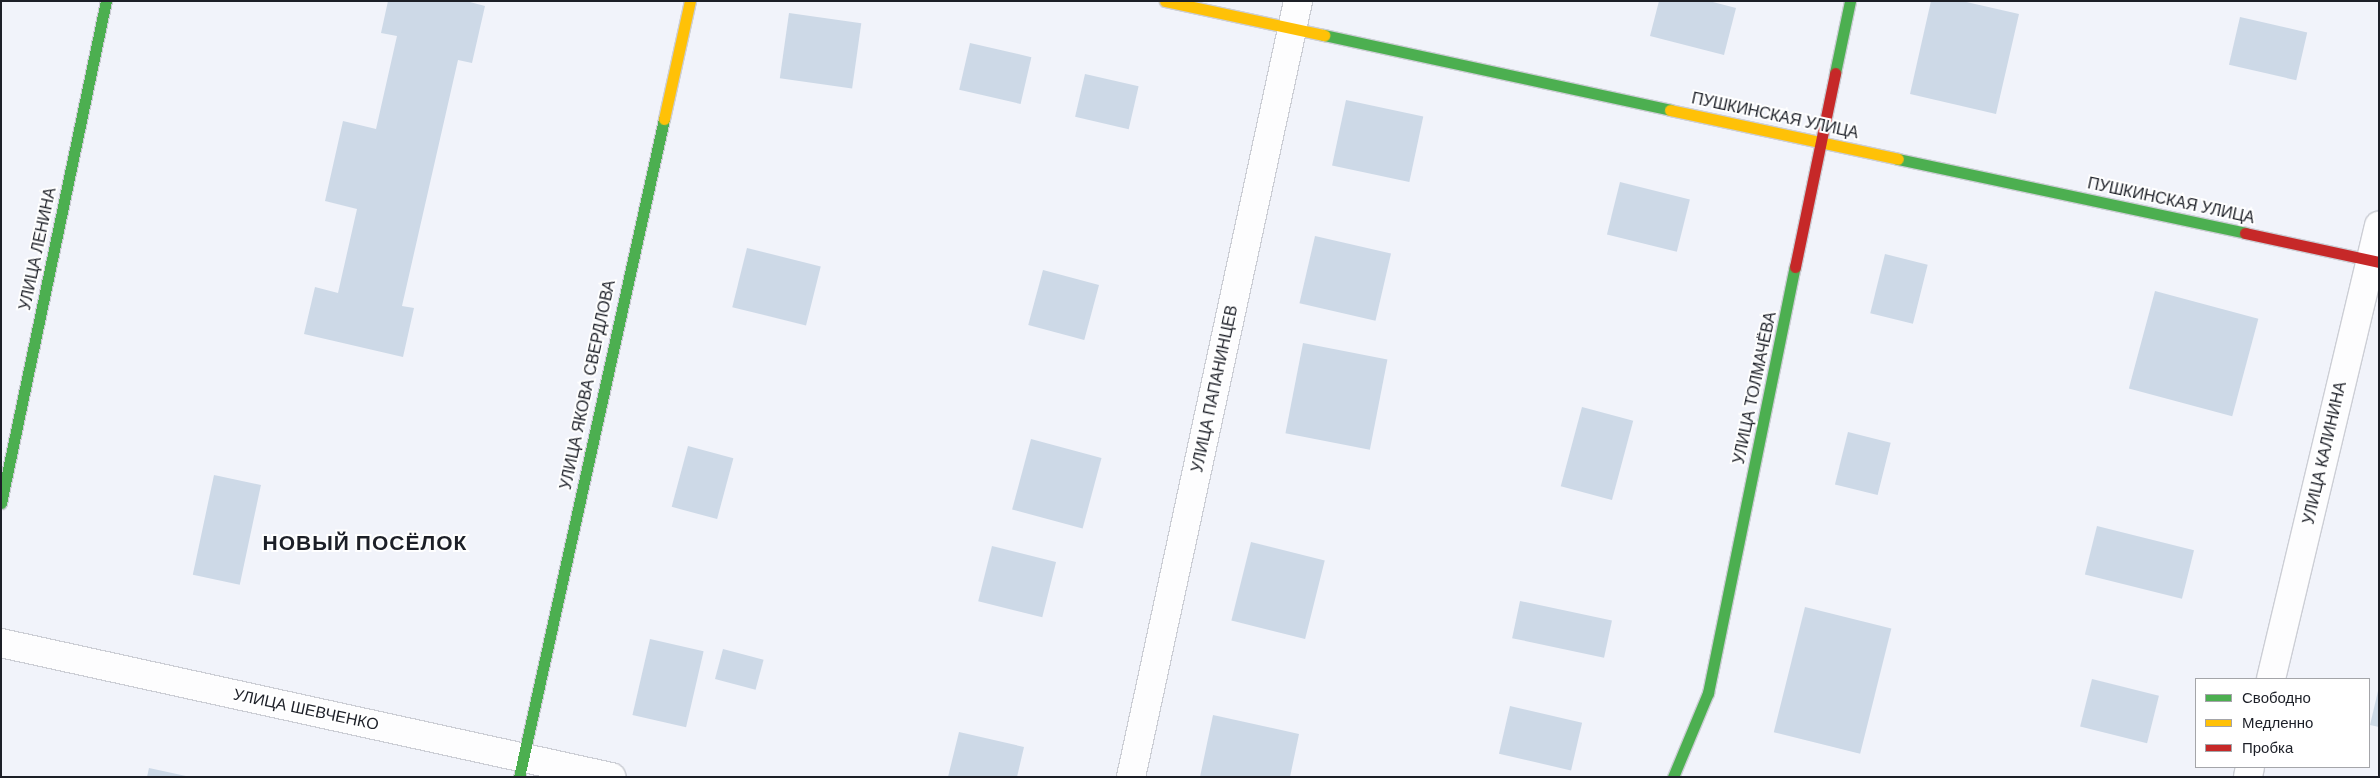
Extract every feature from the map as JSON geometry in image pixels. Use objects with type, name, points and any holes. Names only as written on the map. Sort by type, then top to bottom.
[{"type":"street","name":"УЛИЦА ЛЕНИНА","points":[[1,503],[106,1]]},
{"type":"street","name":"УЛИЦА ЯКОВА СВЕРДЛОВА","points":[[521,767],[690,1]]},
{"type":"street","name":"ПУШКИНСКАЯ УЛИЦА","points":[[1164,1],[2375,261]]},
{"type":"street","name":"УЛИЦА ПАПАНИНЦЕВ","points":[[1131,777],[1298,1]]},
{"type":"street","name":"УЛИЦА ТОЛМАЧЁВА","points":[[1673,777],[1708,693],[1850,1]]},
{"type":"street","name":"УЛИЦА КАЛИНИНА","points":[[2271,678],[2375,261],[2379,226]]},
{"type":"street","name":"УЛИЦА ШЕВЧЕНКО","points":[[1,644],[521,767],[612,777]]},
{"type":"building","points":[[388,1],[466,1],[485,6],[472,63],[458,60],[402,306],[414,308],[403,357],[304,334],[315,287],[338,293],[357,209],[325,201],[343,121],[376,129],[397,36],[381,33]]},
{"type":"building","points":[[1659,1],[1709,1],[1736,8],[1724,55],[1650,36]]},
{"type":"building","points":[[1931,1],[1962,1],[2019,14],[1996,114],[1910,94]]},
{"type":"building","points":[[789,13],[861,23],[852,89],[780,78]]},
{"type":"building","points":[[2240,17],[2307,33],[2296,80],[2229,65]]},
{"type":"building","points":[[970,43],[1031,57],[1021,104],[959,90]]},
{"type":"building","points":[[1085,74],[1139,86],[1129,129],[1075,117]]},
{"type":"building","points":[[1346,100],[1423,116],[1409,182],[1332,166]]},
{"type":"building","points":[[1620,182],[1690,199],[1677,252],[1607,234]]},
{"type":"building","points":[[1315,236],[1391,254],[1375,321],[1299,303]]},
{"type":"building","points":[[747,248],[821,266],[806,326],[732,307]]},
{"type":"building","points":[[1885,254],[1928,265],[1913,324],[1870,313]]},
{"type":"building","points":[[1043,270],[1099,285],[1084,340],[1028,325]]},
{"type":"building","points":[[2155,291],[2258,319],[2232,416],[2129,389]]},
{"type":"building","points":[[1303,343],[1387,359],[1370,450],[1285,433]]},
{"type":"building","points":[[1582,407],[1633,421],[1612,500],[1561,486]]},
{"type":"building","points":[[1848,432],[1891,443],[1878,495],[1835,484]]},
{"type":"building","points":[[1031,439],[1102,458],[1083,528],[1012,510]]},
{"type":"building","points":[[688,446],[733,458],[717,519],[672,507]]},
{"type":"building","points":[[214,475],[261,485],[240,585],[193,575]]},
{"type":"building","points":[[2097,526],[2194,550],[2182,599],[2085,575]]},
{"type":"building","points":[[1251,542],[1325,560],[1305,639],[1231,621]]},
{"type":"building","points":[[992,546],[1056,562],[1042,617],[978,601]]},
{"type":"building","points":[[1520,601],[1612,621],[1604,658],[1512,638]]},
{"type":"building","points":[[1805,607],[1891,629],[1860,754],[1774,732]]},
{"type":"building","points":[[650,639],[704,651],[686,727],[632,715]]},
{"type":"building","points":[[723,649],[764,660],[756,690],[715,679]]},
{"type":"building","points":[[2092,679],[2159,696],[2147,743],[2080,727]]},
{"type":"building","points":[[2379,691],[2379,727],[2370,725]]},
{"type":"building","points":[[1510,706],[1582,723],[1571,770],[1499,754]]},
{"type":"building","points":[[1213,715],[1299,734],[1290,777],[1200,777]]},
{"type":"building","points":[[959,732],[1024,747],[1017,777],[948,777]]},
{"type":"building","points":[[149,768],[186,776],[186,777],[147,777]]},
{"type":"traffic: fast","points":[[1,503],[106,1]]},
{"type":"traffic: fast","points":[[1835,73],[1850,1]]},
{"type":"traffic: fast","points":[[1324,35],[1670,110]]},
{"type":"traffic: fast","points":[[519,777],[664,119]]},
{"type":"traffic: fast","points":[[1898,159],[2245,233]]},
{"type":"traffic: fast","points":[[1673,777],[1708,693],[1795,267]]},
{"type":"traffic: slow","points":[[664,119],[690,1]]},
{"type":"traffic: slow","points":[[1165,1],[1324,35]]},
{"type":"traffic: slow","points":[[1670,110],[1898,159]]},
{"type":"traffic: jam","points":[[1795,267],[1835,73]]},
{"type":"traffic: jam","points":[[2245,233],[2379,262]]},
{"type":"district","name":"НОВЫЙ ПОСЁЛОК","points":[[365,543]]}]
